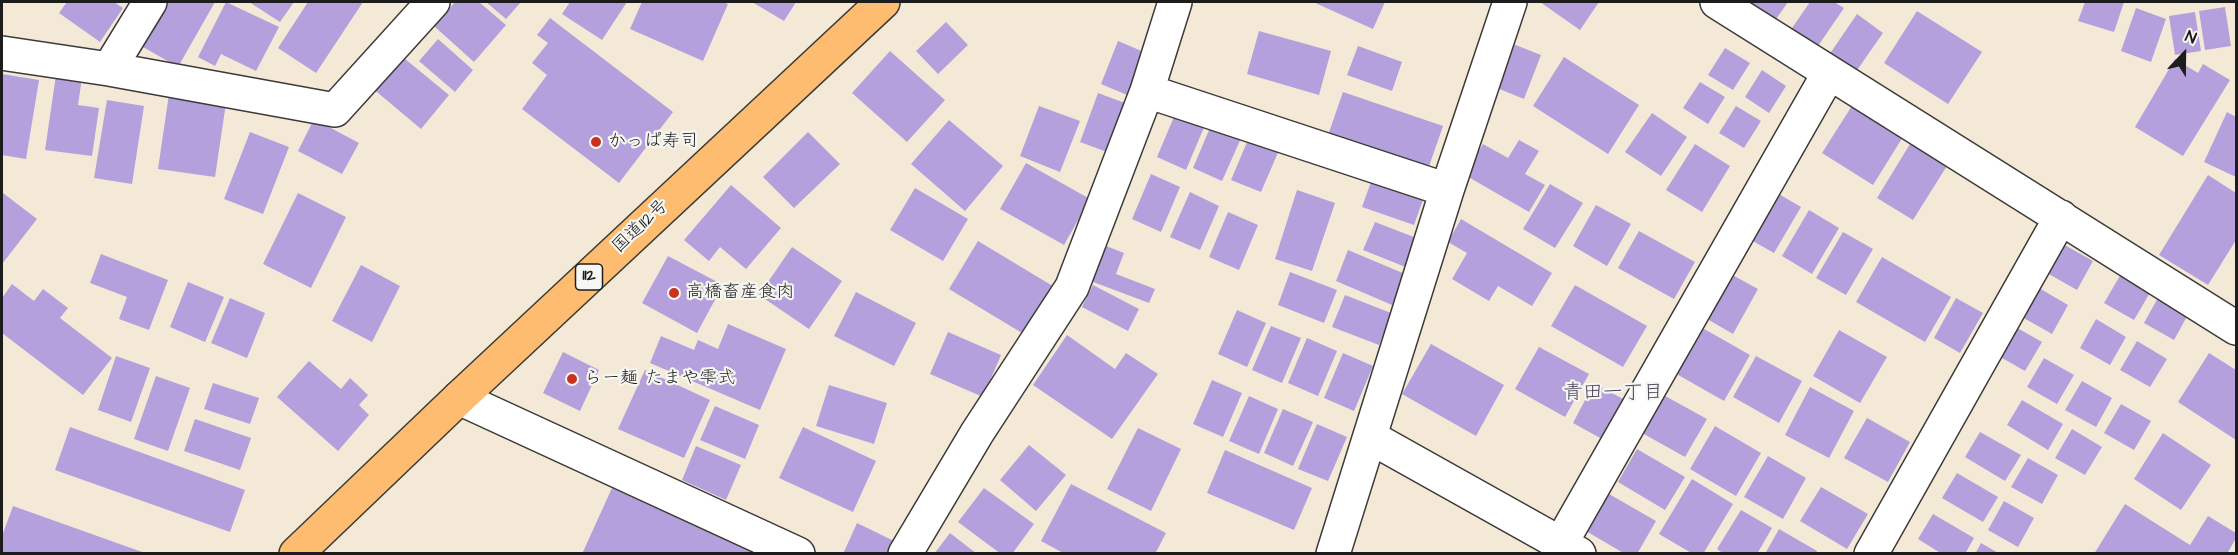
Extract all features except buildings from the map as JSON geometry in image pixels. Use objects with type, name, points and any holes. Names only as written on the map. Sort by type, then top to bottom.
[{"type":"highway","name":"国道112号","points":[[296,554],[459,398],[883,2]]},
{"type":"street","points":[[109,69],[150,2]]},
{"type":"street","points":[[2,53],[109,69],[335,110],[433,2]]},
{"type":"street","points":[[905,554],[977,433],[1072,287],[1147,91],[1175,2]]},
{"type":"street","points":[[1333,554],[1447,190],[1510,2]]},
{"type":"street","points":[[1717,2],[2236,328]]},
{"type":"street","points":[[1371,437],[1570,548],[1829,73]]},
{"type":"street","points":[[1147,91],[1447,190]]},
{"type":"street","points":[[1871,554],[2061,217]]},
{"type":"street","points":[[459,398],[798,554]]},
{"type":"place","name":"かっぱ寿司","points":[[596,142]]},
{"type":"place","name":"高橋畜産食肉","points":[[674,293]]},
{"type":"place","name":"らー麺 たまや雫式","points":[[572,379]]},
{"type":"district","name":"青田一丁目","points":[[1613,394]]}]
